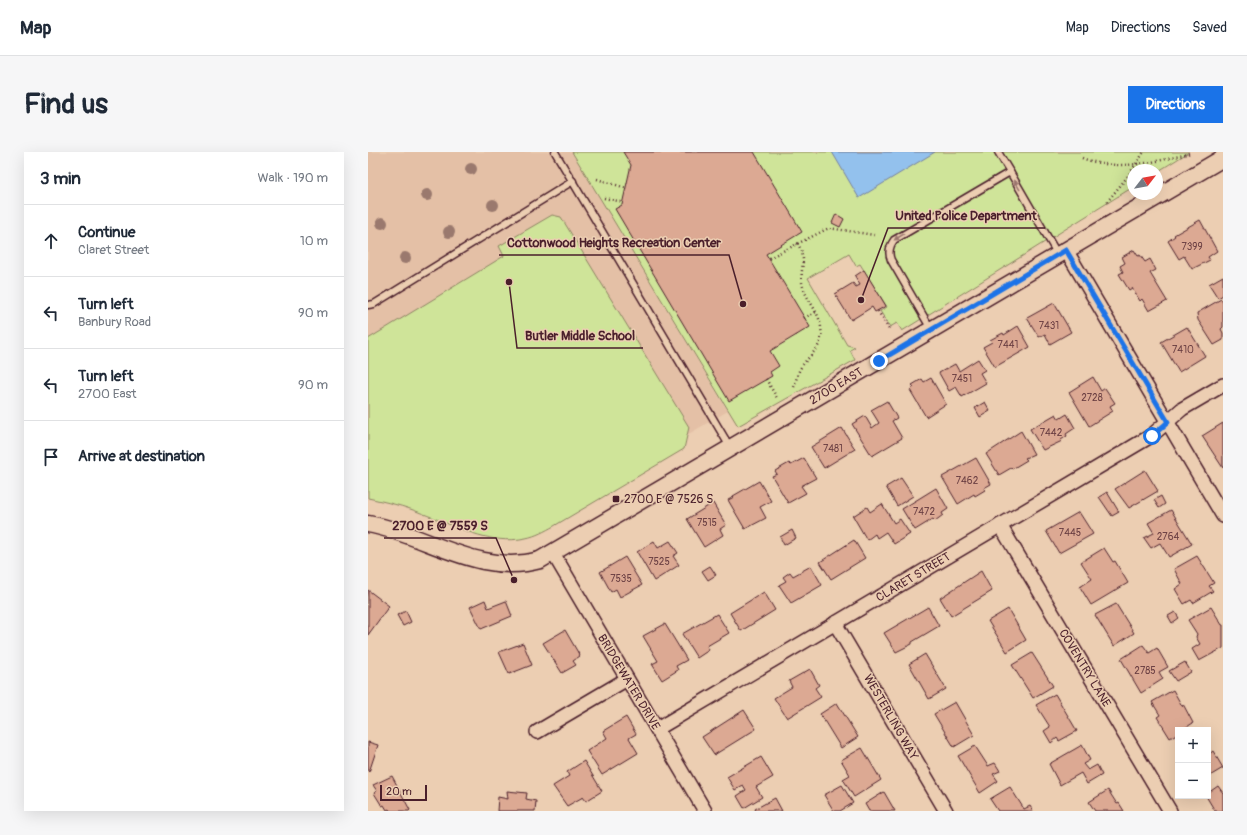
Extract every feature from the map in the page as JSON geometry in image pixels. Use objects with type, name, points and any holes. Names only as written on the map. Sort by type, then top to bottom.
[{"type":"street","name":"2700 EAST","points":[[368,524],[391,530],[470,559],[491,563],[521,564],[540,560],[731,449],[1223,158]]},
{"type":"street","points":[[1062,252],[1168,422],[1223,516]]},
{"type":"street","name":"CLARET STREET","points":[[657,729],[1152,436],[1182,409],[1223,385]]},
{"type":"street","name":"COVENTRY LANE","points":[[1000,525],[1170,811]]},
{"type":"street","name":"BRIDGEWATER DRIVE","points":[[553,553],[706,811]]},
{"type":"street","name":"WESTERLING WAY","points":[[835,623],[946,811]]},
{"type":"street","points":[[537,732],[627,679]]},
{"type":"lane","points":[[555,152],[731,449]]},
{"type":"lane","points":[[998,152],[1062,252]]},
{"type":"lane","points":[[932,330],[889,256],[890,244],[894,240],[1010,172]]},
{"type":"lane","points":[[368,305],[374,304],[573,181]]},
{"type":"path","points":[[1137,164],[1144,152]]},
{"type":"path","points":[[1137,164],[1164,160],[1191,153]]},
{"type":"path","points":[[1082,158],[1094,163],[1112,165],[1127,164]]},
{"type":"path","points":[[1108,202],[1127,177]]},
{"type":"path","points":[[597,179],[626,188]]},
{"type":"path","points":[[604,198],[622,202]]},
{"type":"path","points":[[769,258],[829,228],[874,235]]},
{"type":"path","points":[[794,387],[800,369],[815,352],[819,345],[821,336],[821,328],[816,312],[802,283],[804,258],[797,243]]},
{"type":"path","points":[[878,311],[890,331]]},
{"type":"path","points":[[804,318],[816,312]]},
{"type":"path","points":[[766,379],[777,398]]},
{"type":"shaded area","points":[[368,152],[572,152],[728,411],[514,536],[368,489]]},
{"type":"green space","points":[[572,152],[1189,152],[1163,168],[1163,164],[1127,164],[1127,191],[902,331],[897,323],[890,327],[880,311],[887,307],[860,264],[856,266],[849,254],[808,278],[847,345],[855,347],[850,350],[855,360],[738,426]]},
{"type":"green space","points":[[552,215],[561,217],[689,427],[684,449],[554,526],[537,535],[526,538],[512,540],[485,537],[408,508],[368,498],[368,339],[504,256],[499,246]]},
{"type":"water","points":[[832,152],[935,152],[859,198]]},
{"type":"building","points":[[623,152],[754,152],[802,232],[766,254],[810,327],[770,351],[779,366],[770,372],[772,376],[729,401],[615,209],[622,205],[631,165]]},
{"type":"building","points":[[836,214],[844,219],[840,227],[832,223]]},
{"type":"building","points":[[1200,220],[1217,251],[1208,257],[1210,260],[1192,269],[1184,256],[1179,259],[1168,241],[1175,236],[1174,235]]},
{"type":"building","points":[[1134,250],[1145,262],[1150,259],[1156,270],[1150,273],[1167,301],[1149,311],[1142,299],[1140,301],[1132,288],[1129,290],[1119,274],[1123,272],[1120,266],[1125,263],[1122,257]]},
{"type":"building","points":[[864,270],[886,306],[875,312],[872,307],[851,320],[835,294],[853,283],[856,287],[860,285],[855,276]]},
{"type":"building","points":[[1223,276],[1223,295],[1218,298],[1209,284]]},
{"type":"building","points":[[1221,299],[1223,303],[1223,327],[1221,329],[1223,333],[1223,340],[1214,345],[1198,320],[1197,313]]},
{"type":"building","points":[[1054,303],[1071,332],[1050,344],[1045,334],[1039,337],[1027,318]]},
{"type":"building","points":[[1018,326],[1030,347],[995,367],[983,347],[992,342],[990,340],[1003,333],[1004,335]]},
{"type":"building","points":[[1187,327],[1205,356],[1179,372],[1161,342]]},
{"type":"building","points":[[978,359],[985,370],[980,373],[986,383],[962,397],[956,387],[949,391],[939,373],[955,364],[959,371]]},
{"type":"building","points":[[1093,377],[1101,391],[1105,388],[1115,403],[1110,406],[1113,411],[1089,426],[1069,392]]},
{"type":"building","points":[[931,378],[946,404],[926,417],[910,390],[914,387],[912,385],[922,379],[924,382]]},
{"type":"building","points":[[887,401],[897,418],[892,421],[902,438],[872,456],[852,424],[865,416],[872,428],[879,423],[871,410]]},
{"type":"building","points":[[985,402],[990,411],[980,417],[975,408]]},
{"type":"building","points":[[1056,414],[1059,419],[1067,414],[1075,428],[1066,434],[1067,436],[1061,440],[1062,441],[1043,450],[1030,429]]},
{"type":"building","points":[[1223,423],[1223,468],[1202,436]]},
{"type":"building","points":[[842,428],[855,449],[824,468],[811,447]]},
{"type":"building","points":[[1021,431],[1034,454],[1025,458],[1027,460],[1012,469],[1011,468],[999,475],[986,454]]},
{"type":"building","points":[[804,458],[816,478],[801,486],[806,493],[788,503],[772,476],[777,474],[775,471],[789,463],[791,465]]},
{"type":"building","points":[[976,458],[991,484],[984,488],[985,490],[975,496],[974,494],[958,504],[942,477]]},
{"type":"building","points":[[1145,470],[1158,491],[1129,508],[1115,489]]},
{"type":"building","points":[[901,478],[913,496],[897,506],[886,487]]},
{"type":"building","points":[[759,481],[771,501],[760,507],[766,518],[745,529],[728,500]]},
{"type":"building","points":[[936,488],[948,509],[935,521],[933,519],[915,530],[902,509]]},
{"type":"building","points":[[1107,492],[1119,512],[1112,516],[1099,497]]},
{"type":"building","points":[[1161,496],[1165,504],[1159,508],[1154,500]]},
{"type":"building","points":[[713,503],[726,525],[720,529],[723,535],[704,547],[687,519]]},
{"type":"building","points":[[882,504],[894,523],[900,519],[910,534],[894,544],[886,532],[877,538],[875,534],[867,540],[853,516],[867,507],[870,512]]},
{"type":"building","points":[[1171,510],[1192,544],[1169,557],[1160,543],[1151,548],[1144,538],[1154,533],[1148,523]]},
{"type":"building","points":[[1079,512],[1093,534],[1059,553],[1046,531]]},
{"type":"building","points":[[792,530],[796,538],[784,545],[780,537]]},
{"type":"building","points":[[854,540],[865,558],[831,579],[820,562]]},
{"type":"building","points":[[654,541],[658,548],[670,541],[678,553],[673,556],[679,565],[654,581],[637,552]]},
{"type":"building","points":[[1104,548],[1113,562],[1115,561],[1128,583],[1091,605],[1080,587],[1092,579],[1081,562]]},
{"type":"building","points":[[1197,556],[1214,583],[1209,586],[1213,591],[1193,603],[1191,600],[1184,604],[1175,589],[1182,584],[1174,569]]},
{"type":"building","points":[[625,557],[642,585],[620,597],[616,589],[611,592],[600,572]]},
{"type":"building","points":[[710,566],[716,575],[708,580],[702,571]]},
{"type":"building","points":[[811,566],[822,585],[791,603],[779,585],[786,581],[783,577],[790,572],[793,576]]},
{"type":"building","points":[[981,571],[992,591],[951,616],[940,598]]},
{"type":"building","points":[[368,590],[389,606],[368,635]]},
{"type":"building","points":[[764,592],[775,610],[741,631],[730,613]]},
{"type":"building","points":[[485,600],[488,608],[506,601],[512,616],[481,629],[470,607]]},
{"type":"building","points":[[1116,604],[1134,633],[1114,646],[1095,615]]},
{"type":"building","points":[[928,607],[939,626],[912,642],[912,644],[896,652],[884,633]]},
{"type":"building","points":[[1211,607],[1223,625],[1223,648],[1199,661],[1192,649],[1200,644],[1196,637],[1197,634],[1188,620]]},
{"type":"building","points":[[1008,609],[1026,640],[1007,652],[988,621]]},
{"type":"building","points":[[406,611],[411,622],[403,626],[397,615]]},
{"type":"building","points":[[1175,612],[1179,618],[1172,623],[1168,616]]},
{"type":"building","points":[[717,614],[729,633],[707,646],[709,650],[697,658],[682,634]]},
{"type":"building","points":[[665,624],[687,660],[676,666],[678,670],[662,680],[652,664],[658,661],[643,636]]},
{"type":"building","points":[[565,630],[580,656],[573,661],[576,665],[562,673],[543,643]]},
{"type":"building","points":[[523,643],[532,665],[509,674],[499,652]]},
{"type":"building","points":[[1143,645],[1149,653],[1157,648],[1168,667],[1159,672],[1163,679],[1141,693],[1121,659]]},
{"type":"building","points":[[1032,653],[1053,686],[1033,698],[1012,665]]},
{"type":"building","points":[[925,654],[946,689],[929,699],[909,664]]},
{"type":"building","points":[[1185,662],[1191,672],[1176,681],[1169,671]]},
{"type":"building","points":[[810,669],[819,685],[815,688],[821,697],[787,718],[774,698],[792,687],[789,681]]},
{"type":"building","points":[[1173,690],[1182,706],[1183,704],[1193,723],[1187,727],[1175,727],[1175,735],[1170,738],[1157,717],[1160,715],[1152,702]]},
{"type":"building","points":[[1055,694],[1077,731],[1059,741],[1057,738],[1051,743],[1044,731],[1050,727],[1036,705]]},
{"type":"building","points":[[955,702],[974,735],[954,747],[934,714]]},
{"type":"building","points":[[837,703],[858,737],[841,748],[820,714]]},
{"type":"building","points":[[744,710],[756,729],[714,755],[702,737]]},
{"type":"building","points":[[626,717],[636,734],[629,738],[638,753],[602,775],[587,751],[607,738],[603,731]]},
{"type":"building","points":[[368,742],[378,745],[369,772],[368,771]]},
{"type":"building","points":[[1082,745],[1090,760],[1083,764],[1088,770],[1097,765],[1102,775],[1087,784],[1081,773],[1060,785],[1049,764]]},
{"type":"building","points":[[975,746],[988,766],[995,763],[1000,771],[993,774],[998,781],[980,793],[958,756]]},
{"type":"building","points":[[862,748],[881,780],[854,797],[843,779],[850,775],[841,760]]},
{"type":"building","points":[[1213,751],[1223,768],[1211,775],[1211,763],[1211,753]]},
{"type":"building","points":[[761,757],[773,777],[756,787],[762,797],[744,808],[737,796],[746,790],[743,785],[735,790],[727,777]]},
{"type":"building","points":[[584,761],[602,791],[586,801],[583,797],[567,806],[553,786],[569,776],[567,772]]},
{"type":"building","points":[[392,776],[410,810],[409,811],[387,810],[384,805],[382,806],[374,793],[377,791],[373,785]]},
{"type":"building","points":[[842,785],[853,803],[840,811],[834,811],[824,795]]},
{"type":"building","points":[[1218,786],[1223,793],[1223,811],[1215,811],[1208,799],[1211,799],[1211,791]]},
{"type":"building","points":[[1010,787],[1024,809],[1030,806],[1033,811],[998,811],[990,799]]},
{"type":"building","points":[[1108,790],[1117,804],[1119,803],[1124,811],[1095,811],[1089,802]]},
{"type":"building","points":[[507,791],[527,793],[526,799],[536,801],[535,811],[497,811],[498,797],[508,799]]},
{"type":"building","points":[[884,792],[895,811],[869,811],[865,804]]},
{"type":"building","points":[[775,798],[782,811],[756,811],[755,809]]},
{"type":"place","name":"Butler Middle School","points":[[509,282]]},
{"type":"place","name":"United Police Department","points":[[861,300]]},
{"type":"place","name":"Cottonwood Heights Recreation Center","points":[[743,304]]},
{"type":"place","name":"2700 E @ 7526 S","points":[[616,499]]},
{"type":"place","name":"2700 E @ 7559 S","points":[[514,580]]},
{"type":"route","points":[[879,361],[1066,250],[1168,422],[1152,436]]}]
